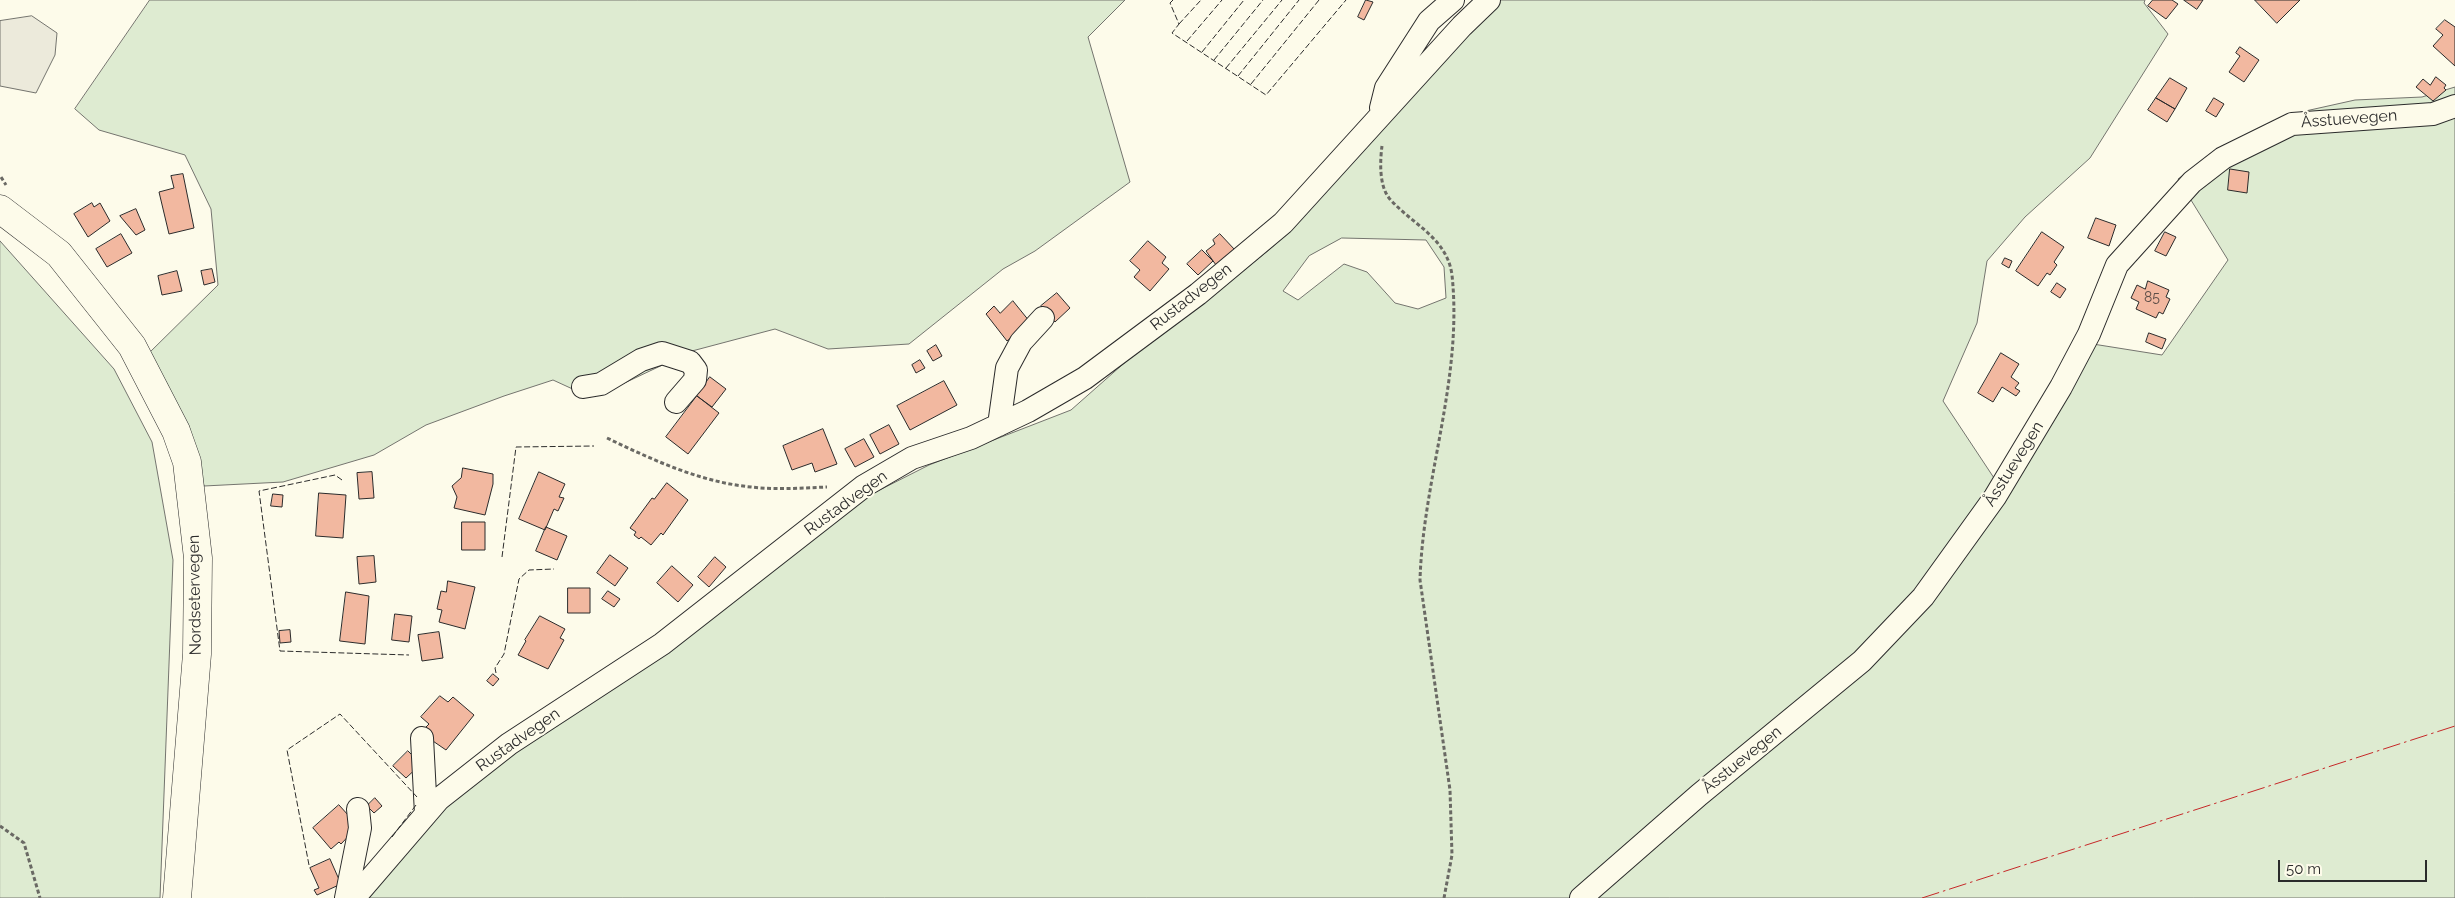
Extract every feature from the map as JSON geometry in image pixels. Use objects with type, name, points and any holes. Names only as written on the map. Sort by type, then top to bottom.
[{"type":"main road","name":"Nordsetervegen","points":[[3,197],[59,254],[132,346],[176,431],[187,462],[198,558],[197,654],[177,898]]},
{"type":"street","name":"Rustadvegen","points":[[1378,118],[1386,88],[1429,21],[1453,0]]},
{"type":"street","name":"Rustadvegen","points":[[354,898],[439,799],[509,744],[662,644],[864,486],[912,458],[971,438],[999,425],[1085,378],[1198,294],[1283,222],[1462,26],[1489,0]]},
{"type":"street","name":"Åsstuevegen","points":[[1581,898],[1699,795],[1862,661],[1923,597],[1995,496],[2061,387],[2089,334],[2117,265],[2192,182],[2223,158],[2292,124],[2433,114],[2455,106]]},
{"type":"street","points":[[999,425],[1007,368],[1021,342],[1043,318]]},
{"type":"street","points":[[583,387],[601,384],[641,360],[662,353],[690,362],[696,370],[696,380],[676,402]]},
{"type":"street","points":[[422,738],[426,814]]},
{"type":"street","points":[[346,898],[360,828],[358,809]]},
{"type":"path","points":[[1378,118],[1383,125],[1381,157],[1384,188],[1389,197],[1432,235],[1447,256],[1452,277],[1453,357],[1440,445],[1426,508],[1421,546],[1420,580],[1450,790],[1452,855],[1444,898]]},
{"type":"path","points":[[1,177],[3,197]]},
{"type":"path","points":[[607,438],[669,466],[722,483],[777,489],[864,486]]},
{"type":"path","points":[[0,826],[24,843],[40,898]]},
{"type":"green space","points":[[150,0],[1125,0],[1088,37],[1130,182],[1035,251],[1003,269],[909,344],[828,349],[775,329],[692,351],[616,387],[590,397],[553,380],[426,425],[374,455],[283,482],[204,486],[189,426],[147,355],[218,285],[211,209],[185,155],[99,130],[75,109]]},
{"type":"green space","points":[[1478,0],[2145,0],[2144,3],[2168,34],[2090,158],[2025,217],[1987,261],[1977,323],[1943,401],[1996,481],[2074,341],[2162,355],[2228,260],[2178,179],[2222,146],[2301,112],[2355,100],[2422,97],[2455,87],[2455,898],[361,898],[445,802],[854,503],[929,465],[1071,410],[1156,335],[1212,296],[1270,249],[1297,224]],"holes":[[[1342,238],[1426,240],[1444,267],[1446,298],[1418,309],[1395,303],[1367,272],[1344,264],[1298,300],[1283,291],[1309,256]]]},
{"type":"green space","points":[[0,241],[114,369],[152,442],[173,560],[160,898],[0,898]]},
{"type":"shaded area","points":[[32,16],[57,33],[55,55],[36,93],[0,86],[0,21]]},
{"type":"building","points":[[1366,0],[1373,2],[1364,20],[1358,17]]},
{"type":"building","points":[[2153,0],[2172,0],[2178,4],[2166,19],[2148,6]]},
{"type":"building","points":[[2184,0],[2203,0],[2197,9]]},
{"type":"building","points":[[2255,0],[2300,0],[2277,23]]},
{"type":"building","points":[[2445,20],[2455,27],[2455,66],[2433,46],[2443,35],[2436,29]]},
{"type":"building","points":[[2240,47],[2259,60],[2244,82],[2229,72],[2240,56],[2236,53]]},
{"type":"building","points":[[2436,77],[2446,85],[2444,88],[2446,90],[2433,101],[2416,87],[2423,79],[2430,85]]},
{"type":"building","points":[[2170,78],[2187,88],[2175,109],[2156,98]]},
{"type":"building","points":[[2156,98],[2175,109],[2167,122],[2148,110]]},
{"type":"building","points":[[2214,98],[2224,104],[2216,117],[2206,111]]},
{"type":"building","points":[[2230,169],[2249,172],[2247,193],[2228,190]]},
{"type":"building","points":[[183,174],[194,228],[169,234],[159,192],[174,188],[171,176]]},
{"type":"building","points":[[92,203],[94,207],[100,203],[110,221],[88,237],[74,214]]},
{"type":"building","points":[[136,209],[145,230],[136,235],[120,216]]},
{"type":"building","points":[[2096,218],[2116,225],[2109,246],[2088,238]]},
{"type":"building","points":[[2042,232],[2064,247],[2054,262],[2057,265],[2050,275],[2047,273],[2038,286],[2016,271]]},
{"type":"building","points":[[2165,232],[2176,237],[2166,256],[2155,251]]},
{"type":"building","points":[[121,234],[132,253],[107,267],[96,249]]},
{"type":"building","points":[[1220,234],[1235,250],[1216,265],[1206,251],[1215,244],[1213,240]]},
{"type":"building","points":[[1148,241],[1166,257],[1162,263],[1169,269],[1150,291],[1134,277],[1140,270],[1130,261]]},
{"type":"building","points":[[1202,250],[1213,261],[1198,275],[1187,264]]},
{"type":"building","points":[[2005,258],[2012,261],[2009,268],[2002,264]]},
{"type":"building","points":[[212,269],[215,282],[204,285],[201,271]]},
{"type":"building","points":[[177,271],[182,291],[162,295],[158,276]]},
{"type":"building","points":[[2148,281],[2169,290],[2166,297],[2170,299],[2163,314],[2159,312],[2156,318],[2136,309],[2139,302],[2131,298],[2137,285],[2145,289]]},
{"type":"building","points":[[2057,283],[2066,289],[2060,298],[2051,292]]},
{"type":"building","points":[[1057,293],[1070,308],[1055,322],[1041,306]]},
{"type":"building","points":[[1013,301],[1030,322],[1007,341],[986,314],[994,306],[1000,313]]},
{"type":"building","points":[[2149,333],[2166,339],[2162,349],[2146,342]]},
{"type":"building","points":[[936,345],[942,356],[933,361],[927,351]]},
{"type":"building","points":[[2001,353],[2019,364],[2011,377],[2019,383],[2015,388],[2020,391],[2016,396],[2002,387],[1993,402],[1978,393]]},
{"type":"building","points":[[920,360],[925,368],[916,373],[912,365]]},
{"type":"building","points":[[710,377],[726,389],[712,407],[697,396]]},
{"type":"building","points":[[944,381],[957,405],[910,430],[897,406]]},
{"type":"building","points":[[697,396],[719,413],[688,454],[666,437]]},
{"type":"building","points":[[889,425],[899,444],[880,454],[870,435]]},
{"type":"building","points":[[823,429],[837,464],[815,472],[812,463],[792,470],[783,446]]},
{"type":"building","points":[[864,439],[874,457],[855,467],[845,449]]},
{"type":"building","points":[[463,468],[493,474],[493,484],[485,515],[454,508],[457,497],[452,486],[461,478]]},
{"type":"building","points":[[372,472],[374,498],[359,499],[357,473]]},
{"type":"building","points":[[539,472],[565,484],[559,497],[564,498],[558,511],[554,509],[545,530],[519,519]]},
{"type":"building","points":[[667,483],[688,500],[663,535],[661,533],[651,545],[641,537],[639,539],[634,535],[636,532],[630,528],[652,498],[654,499]]},
{"type":"building","points":[[319,493],[346,495],[343,538],[316,536]]},
{"type":"building","points":[[273,494],[283,495],[282,507],[271,506]]},
{"type":"building","points":[[462,522],[485,522],[485,550],[462,550]]},
{"type":"building","points":[[546,527],[567,536],[557,560],[536,551]]},
{"type":"building","points":[[610,555],[628,568],[615,586],[597,573]]},
{"type":"building","points":[[374,556],[376,582],[359,584],[357,557]]},
{"type":"building","points":[[715,557],[726,567],[709,587],[698,577]]},
{"type":"building","points":[[672,566],[693,585],[678,602],[657,583]]},
{"type":"building","points":[[448,581],[475,587],[465,629],[439,622],[442,610],[437,609],[441,591],[446,592]]},
{"type":"building","points":[[568,588],[590,588],[590,613],[568,613]]},
{"type":"building","points":[[608,591],[620,599],[614,607],[602,599]]},
{"type":"building","points":[[346,592],[369,596],[365,644],[340,641]]},
{"type":"building","points":[[395,614],[412,616],[409,642],[392,640]]},
{"type":"building","points":[[540,616],[565,629],[560,638],[564,640],[548,669],[518,655]]},
{"type":"building","points":[[290,630],[291,642],[280,643],[279,631]]},
{"type":"building","points":[[439,632],[443,658],[422,661],[418,635]]},
{"type":"building","points":[[493,674],[499,679],[493,686],[487,681]]},
{"type":"building","points":[[440,696],[448,702],[453,697],[474,715],[446,750],[430,739],[423,730],[429,724],[421,717]]},
{"type":"building","points":[[408,751],[421,764],[406,778],[393,766]]},
{"type":"building","points":[[375,798],[382,806],[374,813],[367,806]]},
{"type":"building","points":[[339,805],[358,826],[341,844],[339,842],[331,849],[313,828]]},
{"type":"building","points":[[330,859],[341,884],[317,895],[314,890],[319,888],[310,868]]},
{"type":"fence","points":[[1173,0],[1170,3],[1179,24],[1172,33],[1266,95],[1346,0]]},
{"type":"fence","points":[[1179,24],[1201,0]]},
{"type":"fence","points":[[1187,41],[1222,0]]},
{"type":"fence","points":[[1202,52],[1244,0]]},
{"type":"fence","points":[[1214,60],[1263,0]]},
{"type":"fence","points":[[1226,68],[1282,0]]},
{"type":"fence","points":[[1238,76],[1299,0]]},
{"type":"fence","points":[[1251,84],[1319,0]]},
{"type":"fence","points":[[502,557],[516,447],[594,446]]},
{"type":"fence","points":[[342,480],[335,475],[259,491],[280,651],[409,655]]},
{"type":"fence","points":[[496,673],[495,668],[504,654],[519,579],[529,570],[554,569]]},
{"type":"fence","points":[[309,865],[287,750],[340,714],[417,797]]},
{"type":"fence","points":[[392,837],[416,805]]},
{"type":"power","points":[[1922,898],[2455,726]]}]
